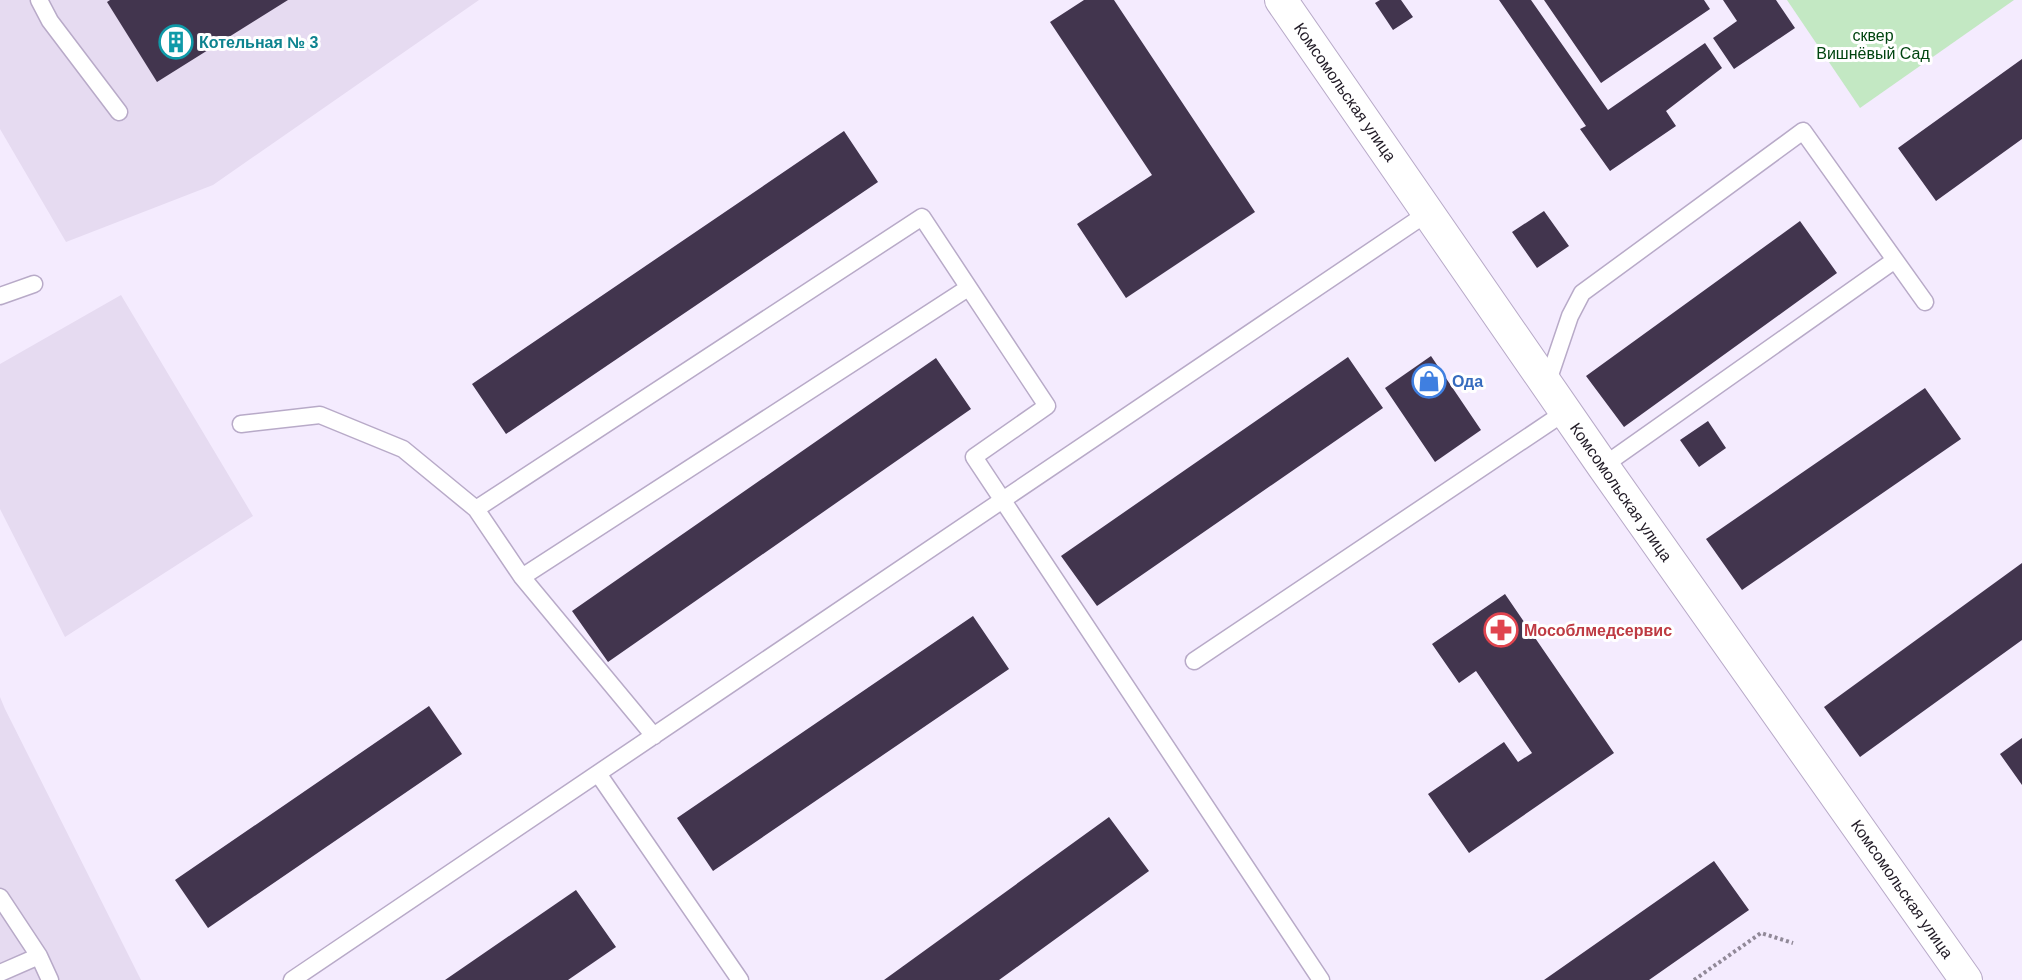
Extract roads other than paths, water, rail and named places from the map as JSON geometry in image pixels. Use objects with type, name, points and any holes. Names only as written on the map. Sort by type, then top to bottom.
[{"type":"street","name":"Комсомольская улица","points":[[1281,0],[1603,466],[1966,980]]},
{"type":"lane","points":[[39,0],[50,21],[119,112]]},
{"type":"lane","points":[[1547,384],[1570,316],[1582,293],[1803,131],[1925,302]]},
{"type":"lane","points":[[292,980],[599,775],[1429,212]]},
{"type":"lane","points":[[476,509],[922,217],[1047,406],[974,457],[1321,980]]},
{"type":"lane","points":[[1603,466],[1895,260]]},
{"type":"lane","points":[[0,296],[34,284]]},
{"type":"lane","points":[[522,577],[968,288]]},
{"type":"lane","points":[[1194,661],[1566,412]]},
{"type":"lane","points":[[241,424],[320,415],[403,448],[476,509],[522,577],[654,736]]},
{"type":"lane","points":[[599,775],[740,980]]},
{"type":"lane","points":[[0,897],[39,956],[50,980]]},
{"type":"lane","points":[[0,973],[39,956]]},
{"type":"place","name":"Котельная № 3","points":[[176,42]]},
{"type":"place","name":"Ода","points":[[1429,381]]},
{"type":"place","name":"Мособлмедсервис","points":[[1501,630]]},
{"type":"park label","name":"сквер Вишнёвый Сад","points":[[1873,44]]}]
